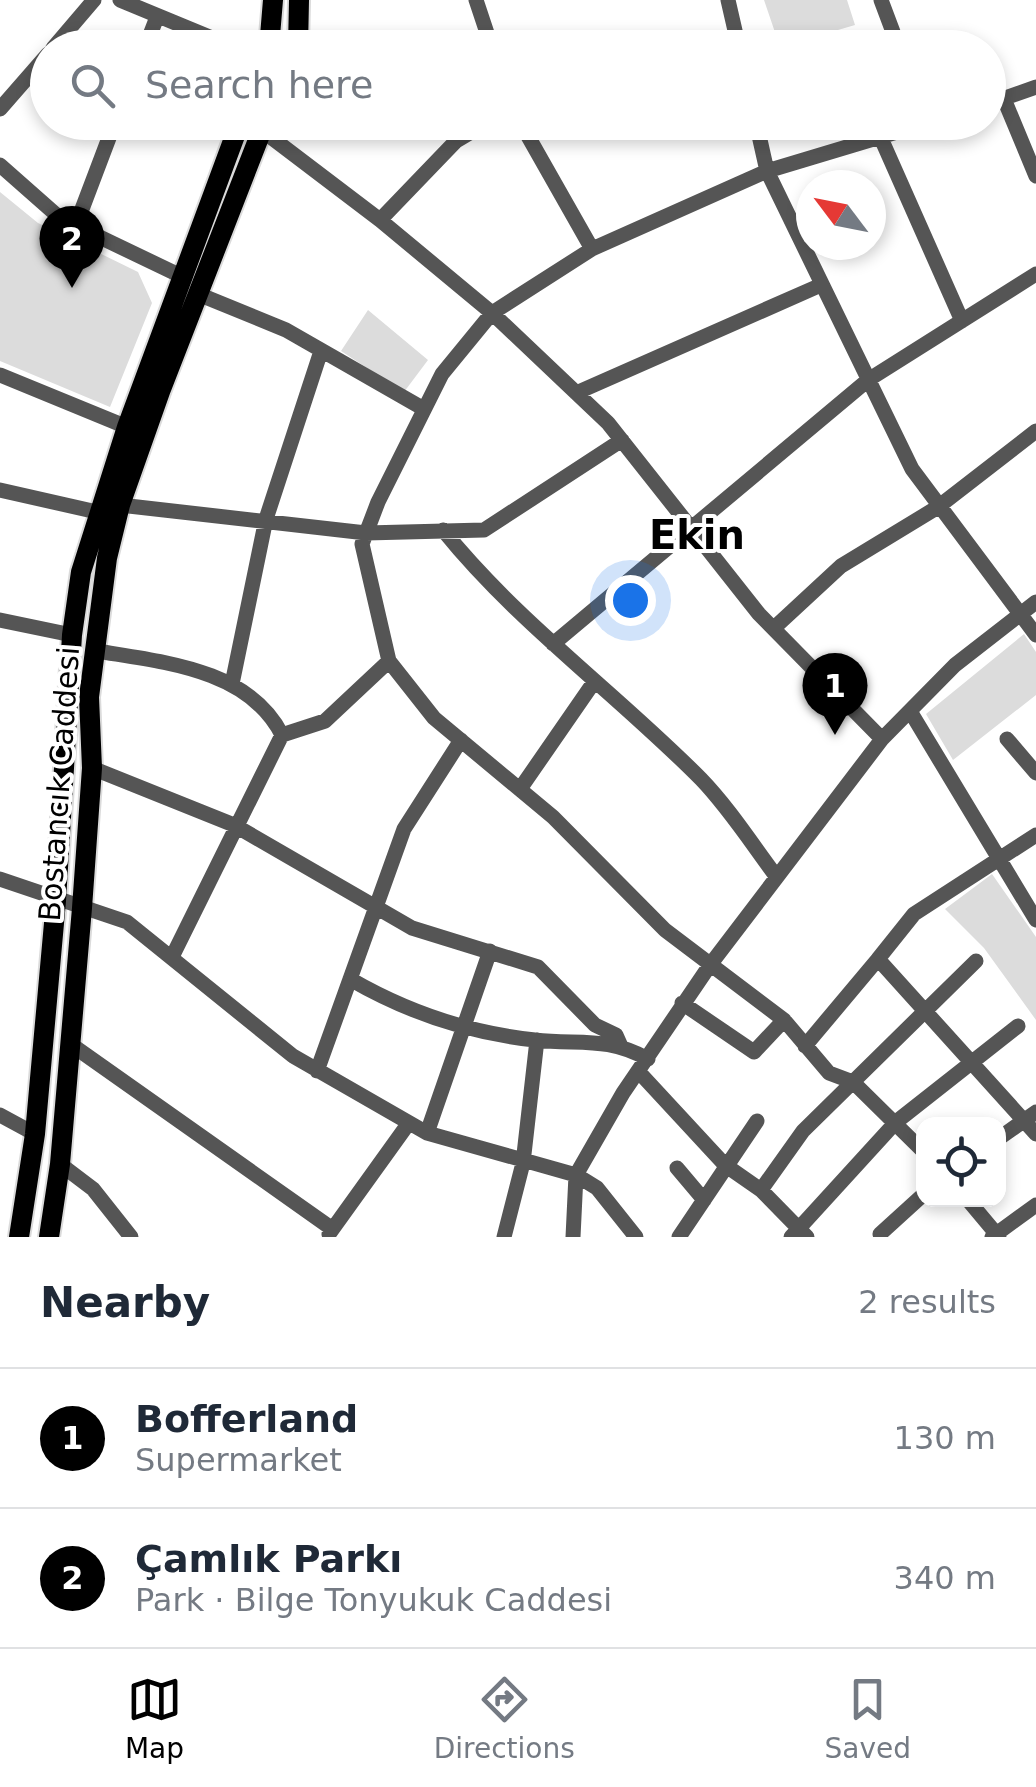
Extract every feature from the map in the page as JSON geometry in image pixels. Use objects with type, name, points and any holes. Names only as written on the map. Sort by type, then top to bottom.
[{"type":"main road","points":[[270,30],[273,0]]},
{"type":"main road","points":[[298,30],[299,0]]},
{"type":"main road","name":"Bostancık Caddesi","points":[[19,1237],[35,1134],[80,572],[127,427],[233,140]]},
{"type":"main road","name":"Bostancık Caddesi","points":[[49,1237],[60,1164],[82,908],[92,768],[89,698],[107,558],[120,505],[254,140]]},
{"type":"street","points":[[68,30],[94,0]]},
{"type":"street","points":[[120,0],[190,30]]},
{"type":"street","points":[[476,0],[486,30]]},
{"type":"street","points":[[728,0],[735,30]]},
{"type":"street","points":[[881,0],[892,30]]},
{"type":"street","points":[[151,30],[156,17]]},
{"type":"street","points":[[0,109],[30,75]]},
{"type":"street","points":[[1006,98],[1036,87]]},
{"type":"street","points":[[1006,120],[1036,176]]},
{"type":"street","points":[[76,225],[109,140]]},
{"type":"street","points":[[278,140],[492,313],[576,392],[622,440],[774,628],[882,738]]},
{"type":"street","points":[[380,220],[458,140]]},
{"type":"street","points":[[530,140],[592,249]]},
{"type":"street","points":[[760,140],[767,171],[912,469],[1036,635]]},
{"type":"street","points":[[867,140],[767,171],[592,249],[492,313],[442,374],[362,544],[389,661],[434,718],[520,789],[664,930],[784,1020],[829,1072],[853,1082],[916,1143]]},
{"type":"street","points":[[882,140],[962,321]]},
{"type":"street","points":[[0,166],[60,218],[181,276]]},
{"type":"street","points":[[552,644],[868,380],[1036,274]]},
{"type":"street","points":[[576,392],[821,284]]},
{"type":"street","points":[[198,294],[286,330],[424,409]]},
{"type":"street","points":[[232,684],[266,520],[322,352]]},
{"type":"street","points":[[0,375],[127,427]]},
{"type":"street","points":[[774,628],[841,566],[938,507],[1036,431]]},
{"type":"street","points":[[120,505],[366,533],[484,530],[622,440]]},
{"type":"street","points":[[0,490],[97,512]]},
{"type":"street","points":[[443,530],[472,566],[552,644],[703,782],[776,876]]},
{"type":"street","points":[[573,1237],[576,1175],[682,1003],[882,738],[954,665],[1036,602]]},
{"type":"street","points":[[0,620],[72,635]]},
{"type":"street","points":[[98,650],[177,665],[232,684],[271,712],[282,735]]},
{"type":"street","points":[[172,957],[234,825],[282,735],[325,720],[389,661]]},
{"type":"street","points":[[520,789],[594,682]]},
{"type":"street","points":[[910,711],[1036,920]]},
{"type":"street","points":[[1007,738],[1036,773]]},
{"type":"street","points":[[317,1071],[404,828],[461,740]]},
{"type":"street","points":[[92,768],[234,825],[412,928],[538,967],[596,1025],[616,1034],[620,1044],[643,1065],[724,1165],[760,1190],[799,1233],[896,1122],[973,1066],[1018,1026]]},
{"type":"street","points":[[805,1046],[914,914],[1036,836]]},
{"type":"street","points":[[0,879],[127,922],[317,1071],[427,1134],[576,1175],[598,1188],[636,1237]]},
{"type":"street","points":[[427,1134],[490,950]]},
{"type":"street","points":[[878,959],[926,1008],[973,1066],[1032,1123],[1006,1134]]},
{"type":"street","points":[[760,1190],[803,1131],[976,961]]},
{"type":"street","points":[[350,979],[392,1003],[464,1027],[537,1040],[620,1044]]},
{"type":"street","points":[[682,1003],[754,1052],[784,1020]]},
{"type":"street","points":[[504,1237],[523,1163],[537,1040]]},
{"type":"street","points":[[69,1043],[329,1233],[408,1124]]},
{"type":"street","points":[[0,1116],[35,1134]]},
{"type":"street","points":[[678,1237],[724,1165],[758,1121]]},
{"type":"street","points":[[60,1164],[93,1189],[132,1237]]},
{"type":"street","points":[[677,1168],[704,1200]]},
{"type":"street","points":[[880,1234],[916,1201]]},
{"type":"street","points":[[973,1207],[996,1236],[1036,1205]]},
{"type":"shaded area","points":[[764,0],[847,0],[855,25],[838,30],[774,30]]},
{"type":"shaded area","points":[[0,192],[38,223],[138,272],[152,303],[110,407],[0,361]]},
{"type":"shaded area","points":[[368,310],[428,360],[404,392],[341,351]]},
{"type":"shaded area","points":[[1024,634],[1036,652],[1036,695],[953,760],[926,714]]},
{"type":"shaded area","points":[[992,874],[1036,937],[1036,1020],[984,948],[945,909]]},
{"type":"place","name":"Çamlık Parkı","points":[[72,288]]},
{"type":"place","name":"Bofferland","points":[[835,735]]},
{"type":"district","name":"Ekin","points":[[697,535]]}]
